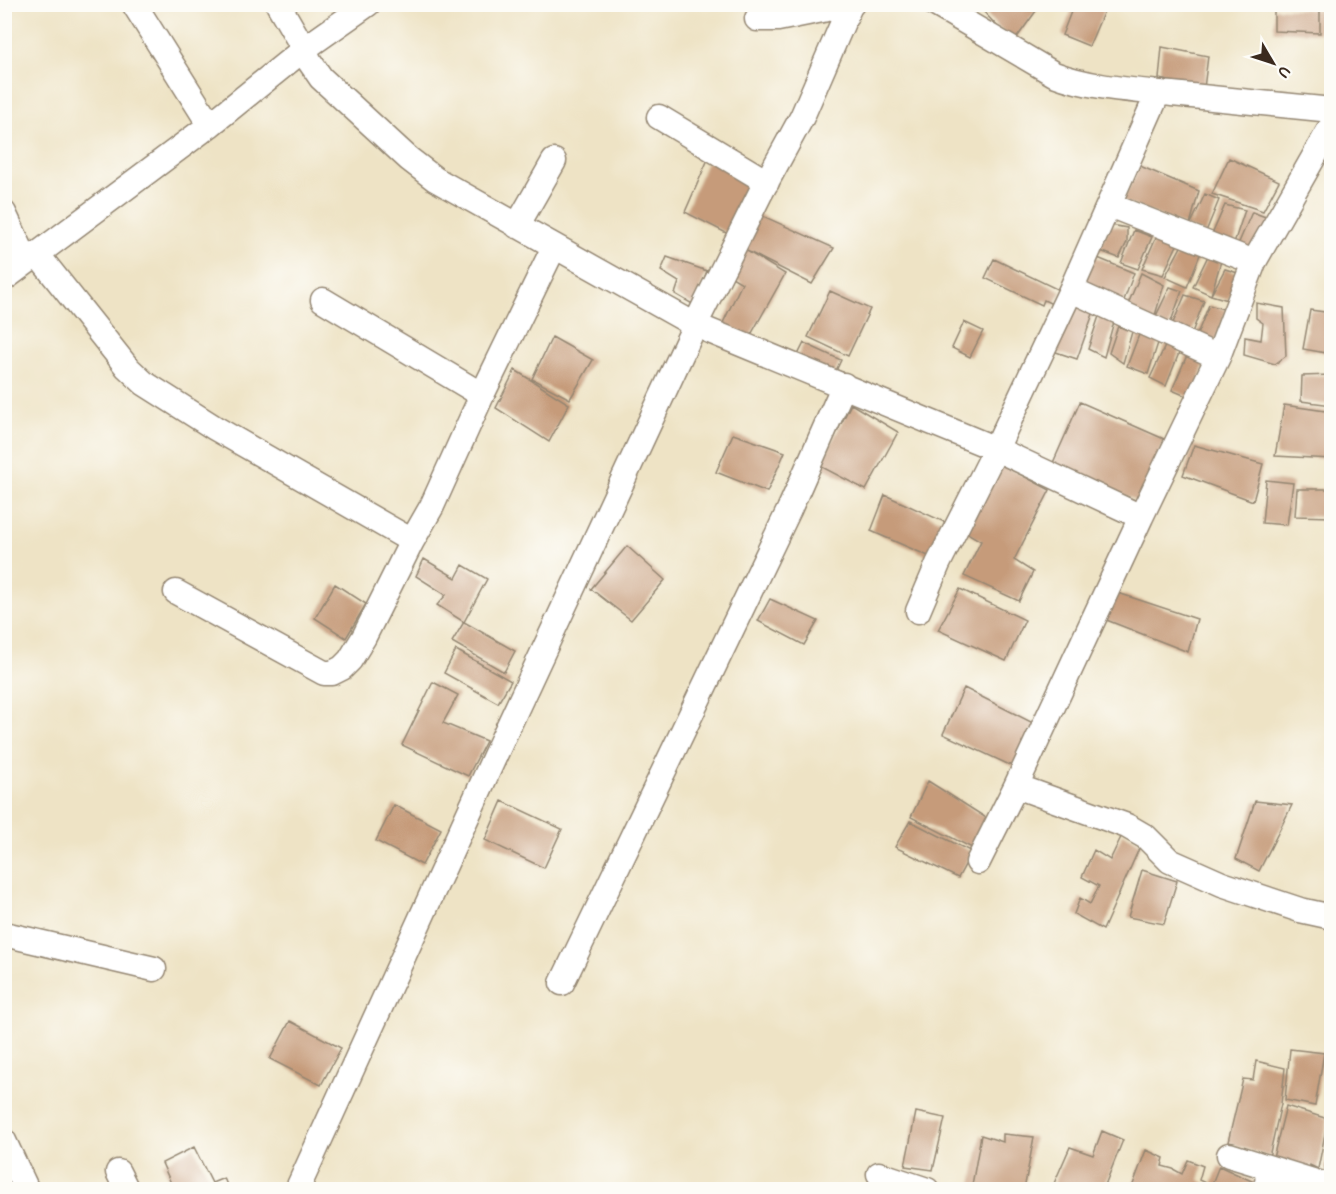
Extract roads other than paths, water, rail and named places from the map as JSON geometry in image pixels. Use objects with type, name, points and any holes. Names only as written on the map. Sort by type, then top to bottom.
[{"type":"street","points":[[134,4],[210,125]]},
{"type":"street","points":[[278,4],[309,62],[321,78],[409,159],[435,179],[695,326],[996,449],[1141,517]]},
{"type":"street","points":[[4,279],[210,125],[304,49],[368,4]]},
{"type":"street","points":[[935,4],[1054,74],[1085,84],[1332,110]]},
{"type":"street","points":[[757,20],[778,19],[851,5]]},
{"type":"street","points":[[297,1190],[493,760],[695,326],[802,117],[851,5]]},
{"type":"street","points":[[918,611],[938,564],[996,449],[1071,290],[1158,93]]},
{"type":"street","points":[[658,117],[767,182]]},
{"type":"street","points":[[978,862],[1218,357],[1254,262],[1332,125]]},
{"type":"street","points":[[517,226],[554,160]]},
{"type":"street","points":[[1109,205],[1254,262]]},
{"type":"street","points":[[4,213],[32,258],[127,367],[144,383],[215,428],[412,541]]},
{"type":"street","points":[[176,592],[324,673],[332,673],[342,668],[350,660],[364,637],[432,506],[482,395],[554,248]]},
{"type":"street","points":[[1071,290],[1218,357]]},
{"type":"street","points":[[323,300],[482,395]]},
{"type":"street","points":[[562,983],[789,510],[844,385]]},
{"type":"street","points":[[1016,786],[1127,825],[1146,837],[1170,861],[1212,880],[1300,910],[1332,917]]},
{"type":"street","points":[[4,934],[154,969]]},
{"type":"street","points":[[4,1141],[27,1190]]},
{"type":"street","points":[[1229,1155],[1267,1179],[1332,1187]]},
{"type":"street","points":[[879,1174],[927,1190]]}]
